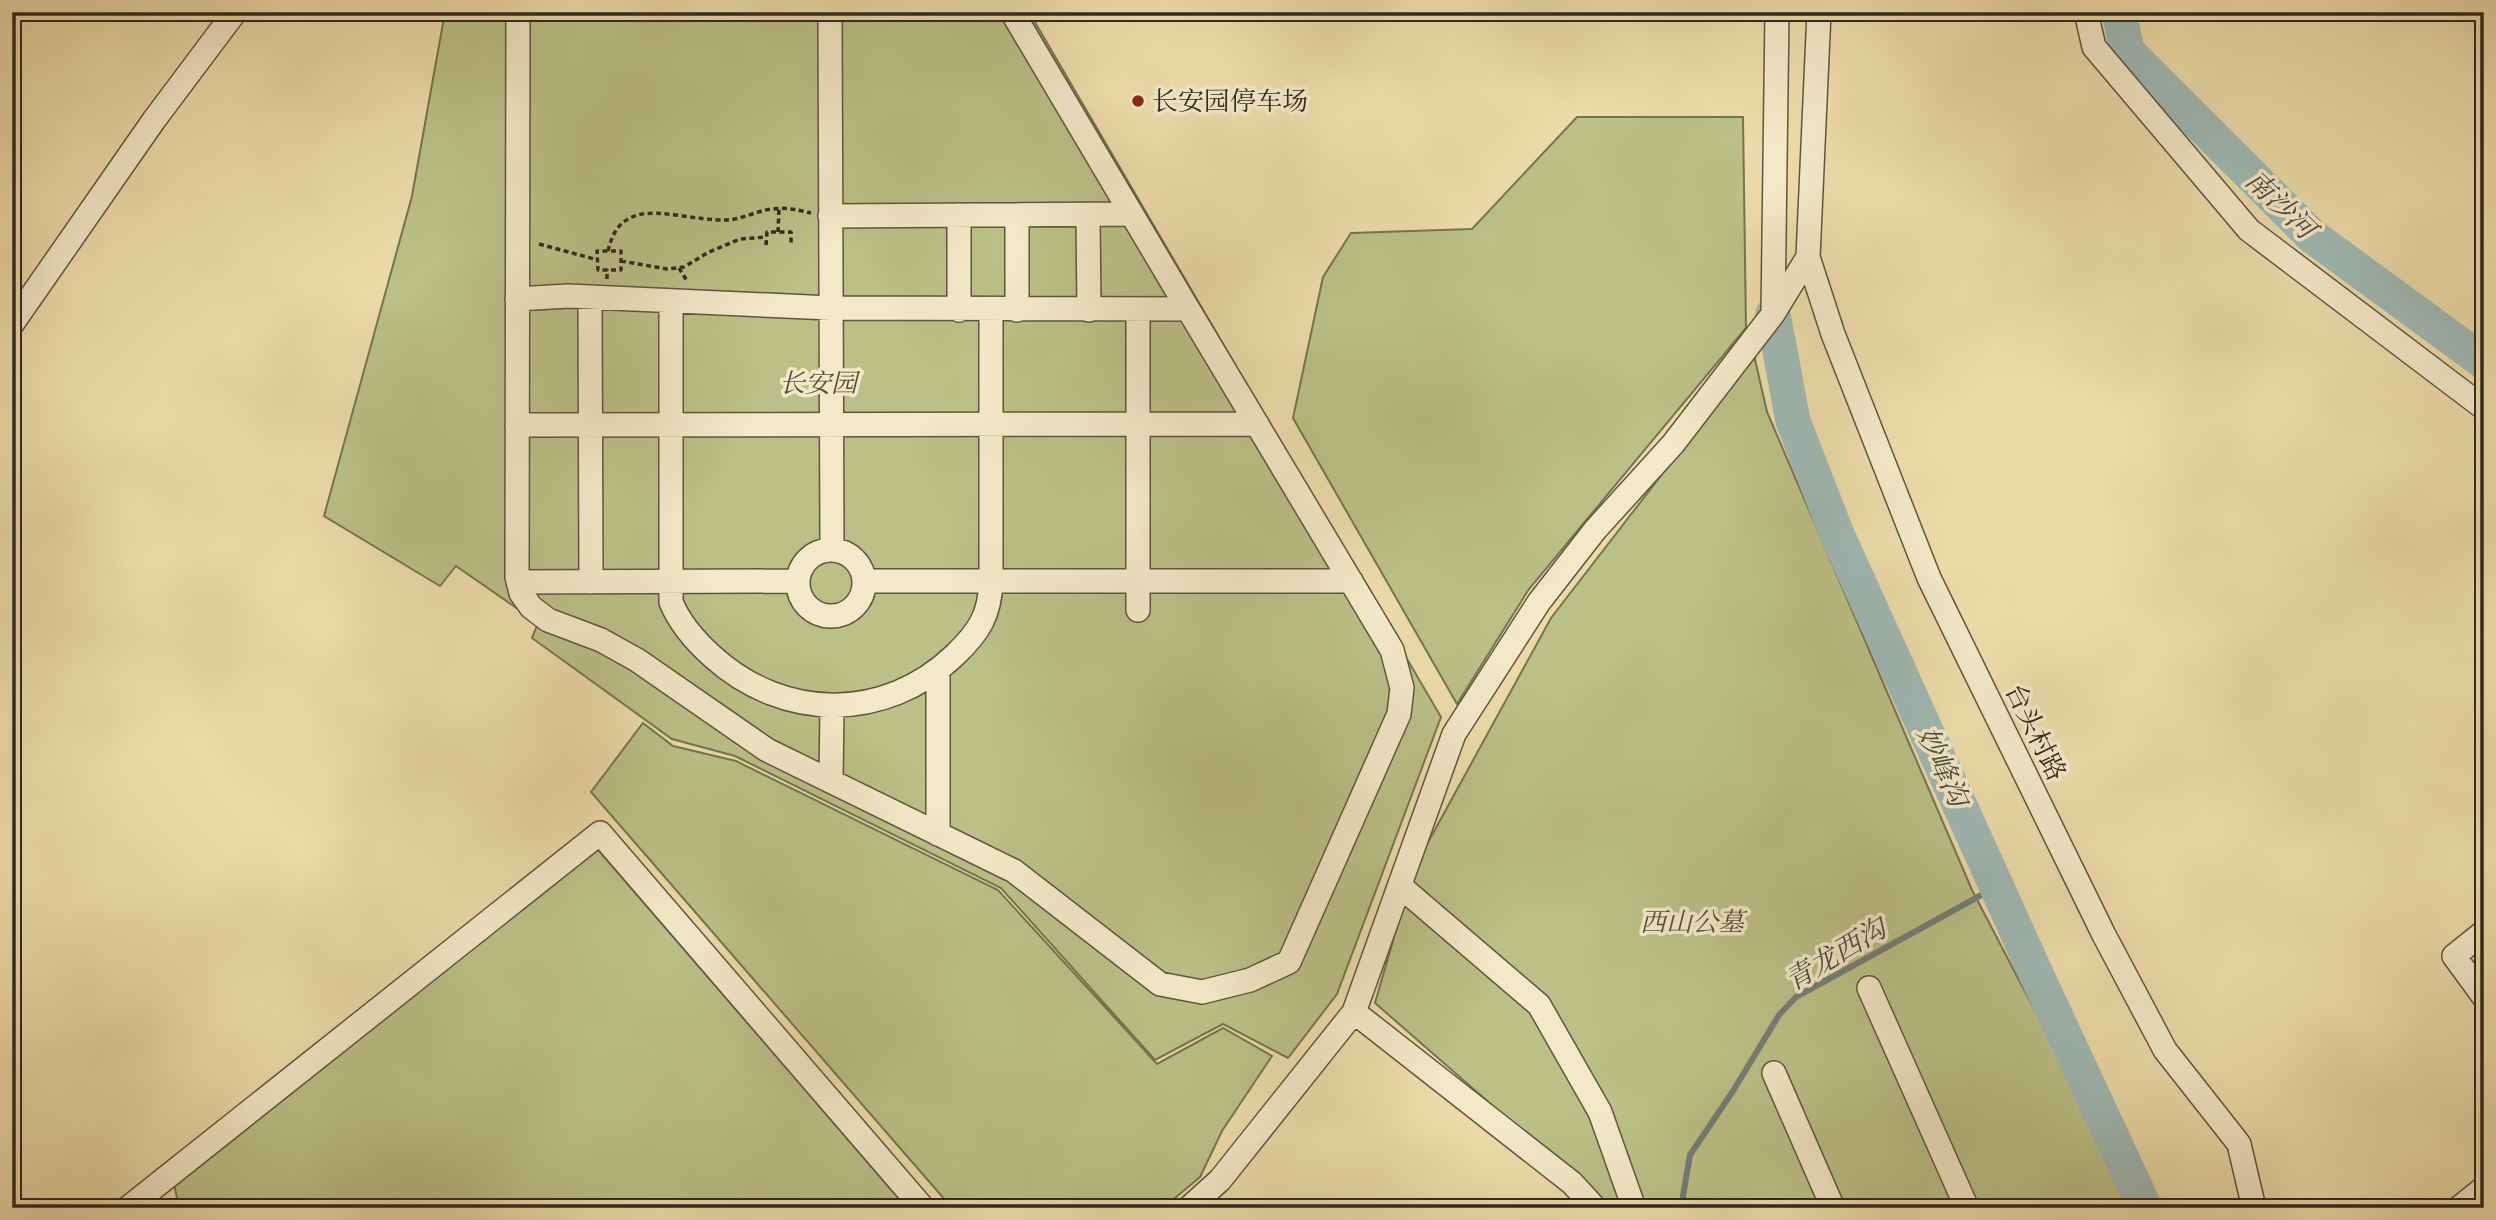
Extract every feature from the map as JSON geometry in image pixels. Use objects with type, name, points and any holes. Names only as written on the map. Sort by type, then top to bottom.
[{"type":"street","points":[[12,324],[154,120],[235,12]]},
{"type":"street","points":[[518,12],[517,425],[518,582],[521,593],[531,607],[548,620],[601,640],[637,660],[767,750],[1014,871],[1160,984],[1202,992],[1250,980],[1289,962],[1399,715],[1402,688],[1392,650],[1012,12]]},
{"type":"street","points":[[831,12],[832,549]]},
{"type":"street","points":[[1773,314],[1777,12]]},
{"type":"street","points":[[1189,1208],[1220,1180],[1354,1012],[1454,734],[1539,602],[1595,530],[1673,444],[1773,314],[1808,257],[1819,12]]},
{"type":"street","points":[[2086,12],[2094,47],[2249,230],[2484,408]]},
{"type":"street","points":[[830,216],[1131,214]]},
{"type":"street","points":[[959,310],[960,215]]},
{"type":"street","points":[[1017,215],[1017,310]]},
{"type":"street","points":[[1088,215],[1088,310]]},
{"type":"street","name":"台头村路","points":[[1808,257],[1833,334],[1929,578],[2098,923],[2165,1050],[2239,1144],[2254,1208]]},
{"type":"street","points":[[517,299],[590,298],[830,308],[959,310],[1188,309]]},
{"type":"street","points":[[590,298],[591,582]]},
{"type":"street","points":[[671,301],[671,602],[678,620],[699,645],[730,672],[785,699],[832,706],[881,698],[911,688],[938,670],[961,649],[987,615],[991,600],[991,310]]},
{"type":"street","points":[[1138,310],[1138,610]]},
{"type":"street","points":[[517,425],[1257,424]]},
{"type":"street","points":[[832,549],[852,557],[859,565],[864,581],[862,596],[855,605],[847,612],[826,616],[807,605],[800,596],[798,581],[803,564],[811,556],[832,549]]},
{"type":"street","points":[[518,582],[798,581]]},
{"type":"street","points":[[864,581],[1351,581]]},
{"type":"street","points":[[938,670],[938,834]]},
{"type":"street","points":[[831,781],[832,706]]},
{"type":"street","points":[[128,1208],[600,833],[923,1208]]},
{"type":"street","points":[[1400,886],[1539,1005],[1600,1112],[1634,1208]]},
{"type":"street","points":[[2484,932],[2454,956],[2484,997]]},
{"type":"street","points":[[1869,988],[1967,1208]]},
{"type":"street","points":[[1354,1012],[1572,1184],[1595,1208]]},
{"type":"street","points":[[1774,1073],[1833,1208]]},
{"type":"street","points":[[2459,1208],[2484,1188]]},
{"type":"path","points":[[778,232],[779,208]]},
{"type":"path","points":[[608,251],[612,235],[618,226],[638,215],[728,220],[779,208],[791,208],[830,216]]},
{"type":"path","points":[[766,245],[766,232],[791,232],[791,245]]},
{"type":"path","points":[[517,235],[538,244],[598,260]]},
{"type":"path","points":[[621,261],[667,269],[684,267],[709,252],[740,239],[766,237]]},
{"type":"path","points":[[597,251],[621,251],[621,270],[598,270],[598,260],[597,251]]},
{"type":"path","points":[[590,298],[598,282],[607,279],[607,270]]},
{"type":"green space","name":"长安园","points":[[445,12],[1029,12],[1441,717],[1337,994],[1288,1058],[1223,1024],[1155,1060],[1001,888],[735,756],[672,739],[532,638],[538,623],[456,566],[440,586],[324,516],[412,196]]},
{"type":"green space","points":[[1577,117],[1743,117],[1746,328],[1529,589],[1457,704],[1293,418],[1323,277],[1351,233],[1472,229]]},
{"type":"green space","name":"西山公墓","points":[[1754,355],[1767,412],[1972,890],[2138,1208],[1610,1208],[1375,1003],[1414,868],[1551,618]]},
{"type":"green space","points":[[643,723],[673,746],[736,761],[998,890],[1157,1064],[1223,1028],[1272,1056],[1222,1131],[1200,1177],[1163,1208],[952,1208],[591,792]]},
{"type":"green space","points":[[594,845],[907,1208],[179,1208],[173,1179]]},
{"type":"waterway","name":"南沙河","points":[[2119,12],[2127,51],[2312,236],[2484,362]]},
{"type":"waterway","name":"妙峰沟","points":[[1773,314],[1793,421],[1836,532],[2145,1208]]},
{"type":"waterway","name":"青龙西沟","points":[[1685,1208],[1683,1196],[1690,1155],[1779,1015],[1796,997],[1996,887]]},
{"type":"place","name":"长安园停车场","points":[[1138,101]]}]
